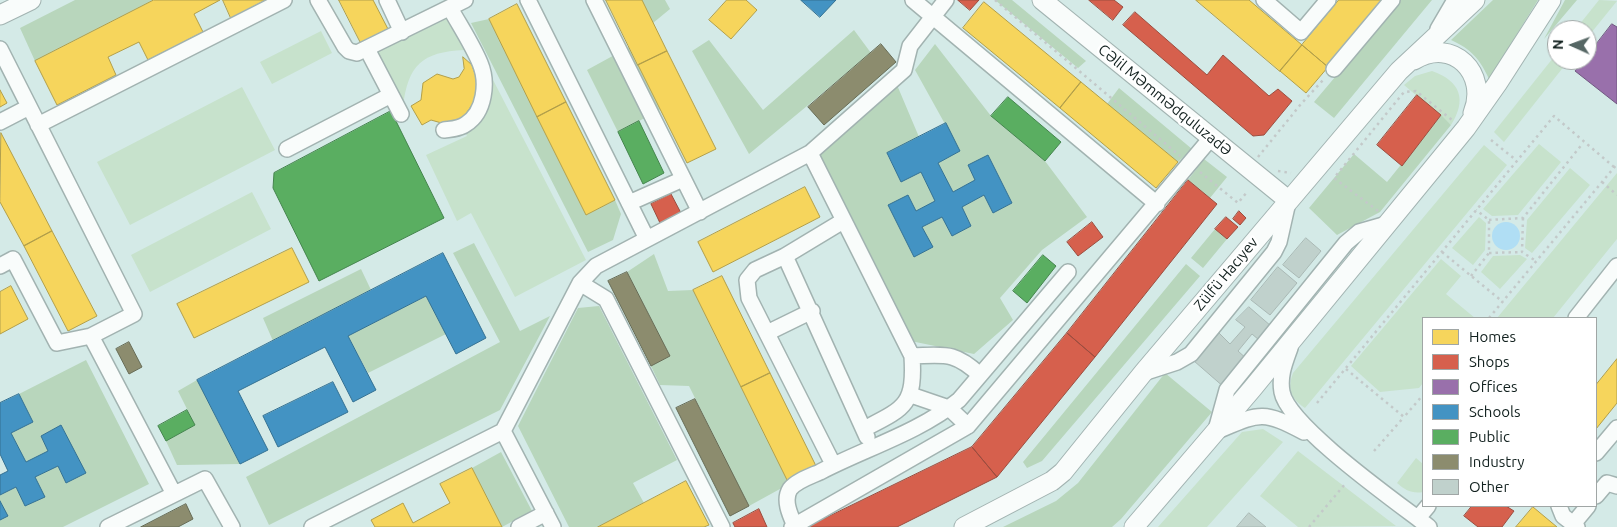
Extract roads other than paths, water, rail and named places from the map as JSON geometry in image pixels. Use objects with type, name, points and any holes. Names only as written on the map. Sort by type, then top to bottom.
[{"type":"main road","points":[[0,15],[31,0]]},
{"type":"main road","name":"Cəlil Məmmədquluzadə","points":[[1042,0],[1288,200]]},
{"type":"main road","name":"Zülfü Hacıyev","points":[[964,527],[1058,477],[1288,200],[1399,71],[1475,0]]},
{"type":"main road","points":[[1134,527],[1336,286],[1383,218],[1460,122],[1551,0]]},
{"type":"main road","points":[[1399,71],[1416,58],[1435,52],[1457,56],[1468,66],[1477,84],[1478,96],[1460,122]]},
{"type":"street","points":[[38,125],[284,0]]},
{"type":"street","points":[[318,0],[350,52],[357,53],[465,0]]},
{"type":"street","points":[[387,0],[402,32]]},
{"type":"street","points":[[528,0],[647,238]]},
{"type":"street","points":[[594,0],[700,212]]},
{"type":"street","points":[[913,0],[1157,204]]},
{"type":"street","points":[[312,527],[503,431],[580,283],[596,266],[810,153],[904,70],[910,46],[946,0]]},
{"type":"street","points":[[1264,0],[1301,32],[1328,0]]},
{"type":"street","points":[[1334,69],[1392,0]]},
{"type":"street","points":[[1434,37],[1455,0]]},
{"type":"street","points":[[444,130],[466,124],[476,114],[484,92],[484,76],[480,64],[450,8]]},
{"type":"street","points":[[0,49],[134,314],[91,336],[57,343],[13,259],[0,266]]},
{"type":"street","points":[[367,49],[401,114]]},
{"type":"street","points":[[287,149],[391,95]]},
{"type":"street","points":[[0,122],[29,107]]},
{"type":"street","points":[[1068,272],[959,400],[949,408],[928,421],[834,464],[791,488],[787,498],[793,526],[968,426],[1211,138]]},
{"type":"street","points":[[810,153],[912,356],[913,379],[911,395],[889,416],[864,429]]},
{"type":"street","points":[[629,203],[683,179]]},
{"type":"street","points":[[1215,432],[1227,390],[1352,237],[1383,218]]},
{"type":"street","points":[[834,464],[749,298],[747,280],[755,270],[785,256],[843,221]]},
{"type":"street","points":[[785,256],[812,312],[871,448]]},
{"type":"street","points":[[1577,317],[1617,266]]},
{"type":"street","points":[[580,283],[606,300],[722,527]]},
{"type":"street","points":[[1305,295],[1336,286]]},
{"type":"street","points":[[766,333],[812,312]]},
{"type":"street","points":[[91,336],[174,494]]},
{"type":"street","points":[[1294,336],[1283,367],[1282,393],[1293,415],[1317,439],[1424,522],[1428,507]]},
{"type":"street","points":[[912,356],[953,356],[965,361],[980,375]]},
{"type":"street","points":[[911,395],[949,408],[968,426]]},
{"type":"street","points":[[1215,432],[1254,416],[1267,415],[1317,439]]},
{"type":"street","points":[[1597,452],[1617,428]]},
{"type":"street","points":[[503,431],[553,527]]},
{"type":"street","points":[[108,527],[205,479],[232,527]]},
{"type":"street","points":[[1597,495],[1607,483],[1617,486]]},
{"type":"street","points":[[1559,507],[1563,516],[1575,526],[1587,507]]},
{"type":"street","points":[[519,527],[546,513]]},
{"type":"water","points":[[1506,222],[1516,226],[1520,236],[1516,246],[1506,250],[1496,246],[1492,236],[1496,226]]}]
